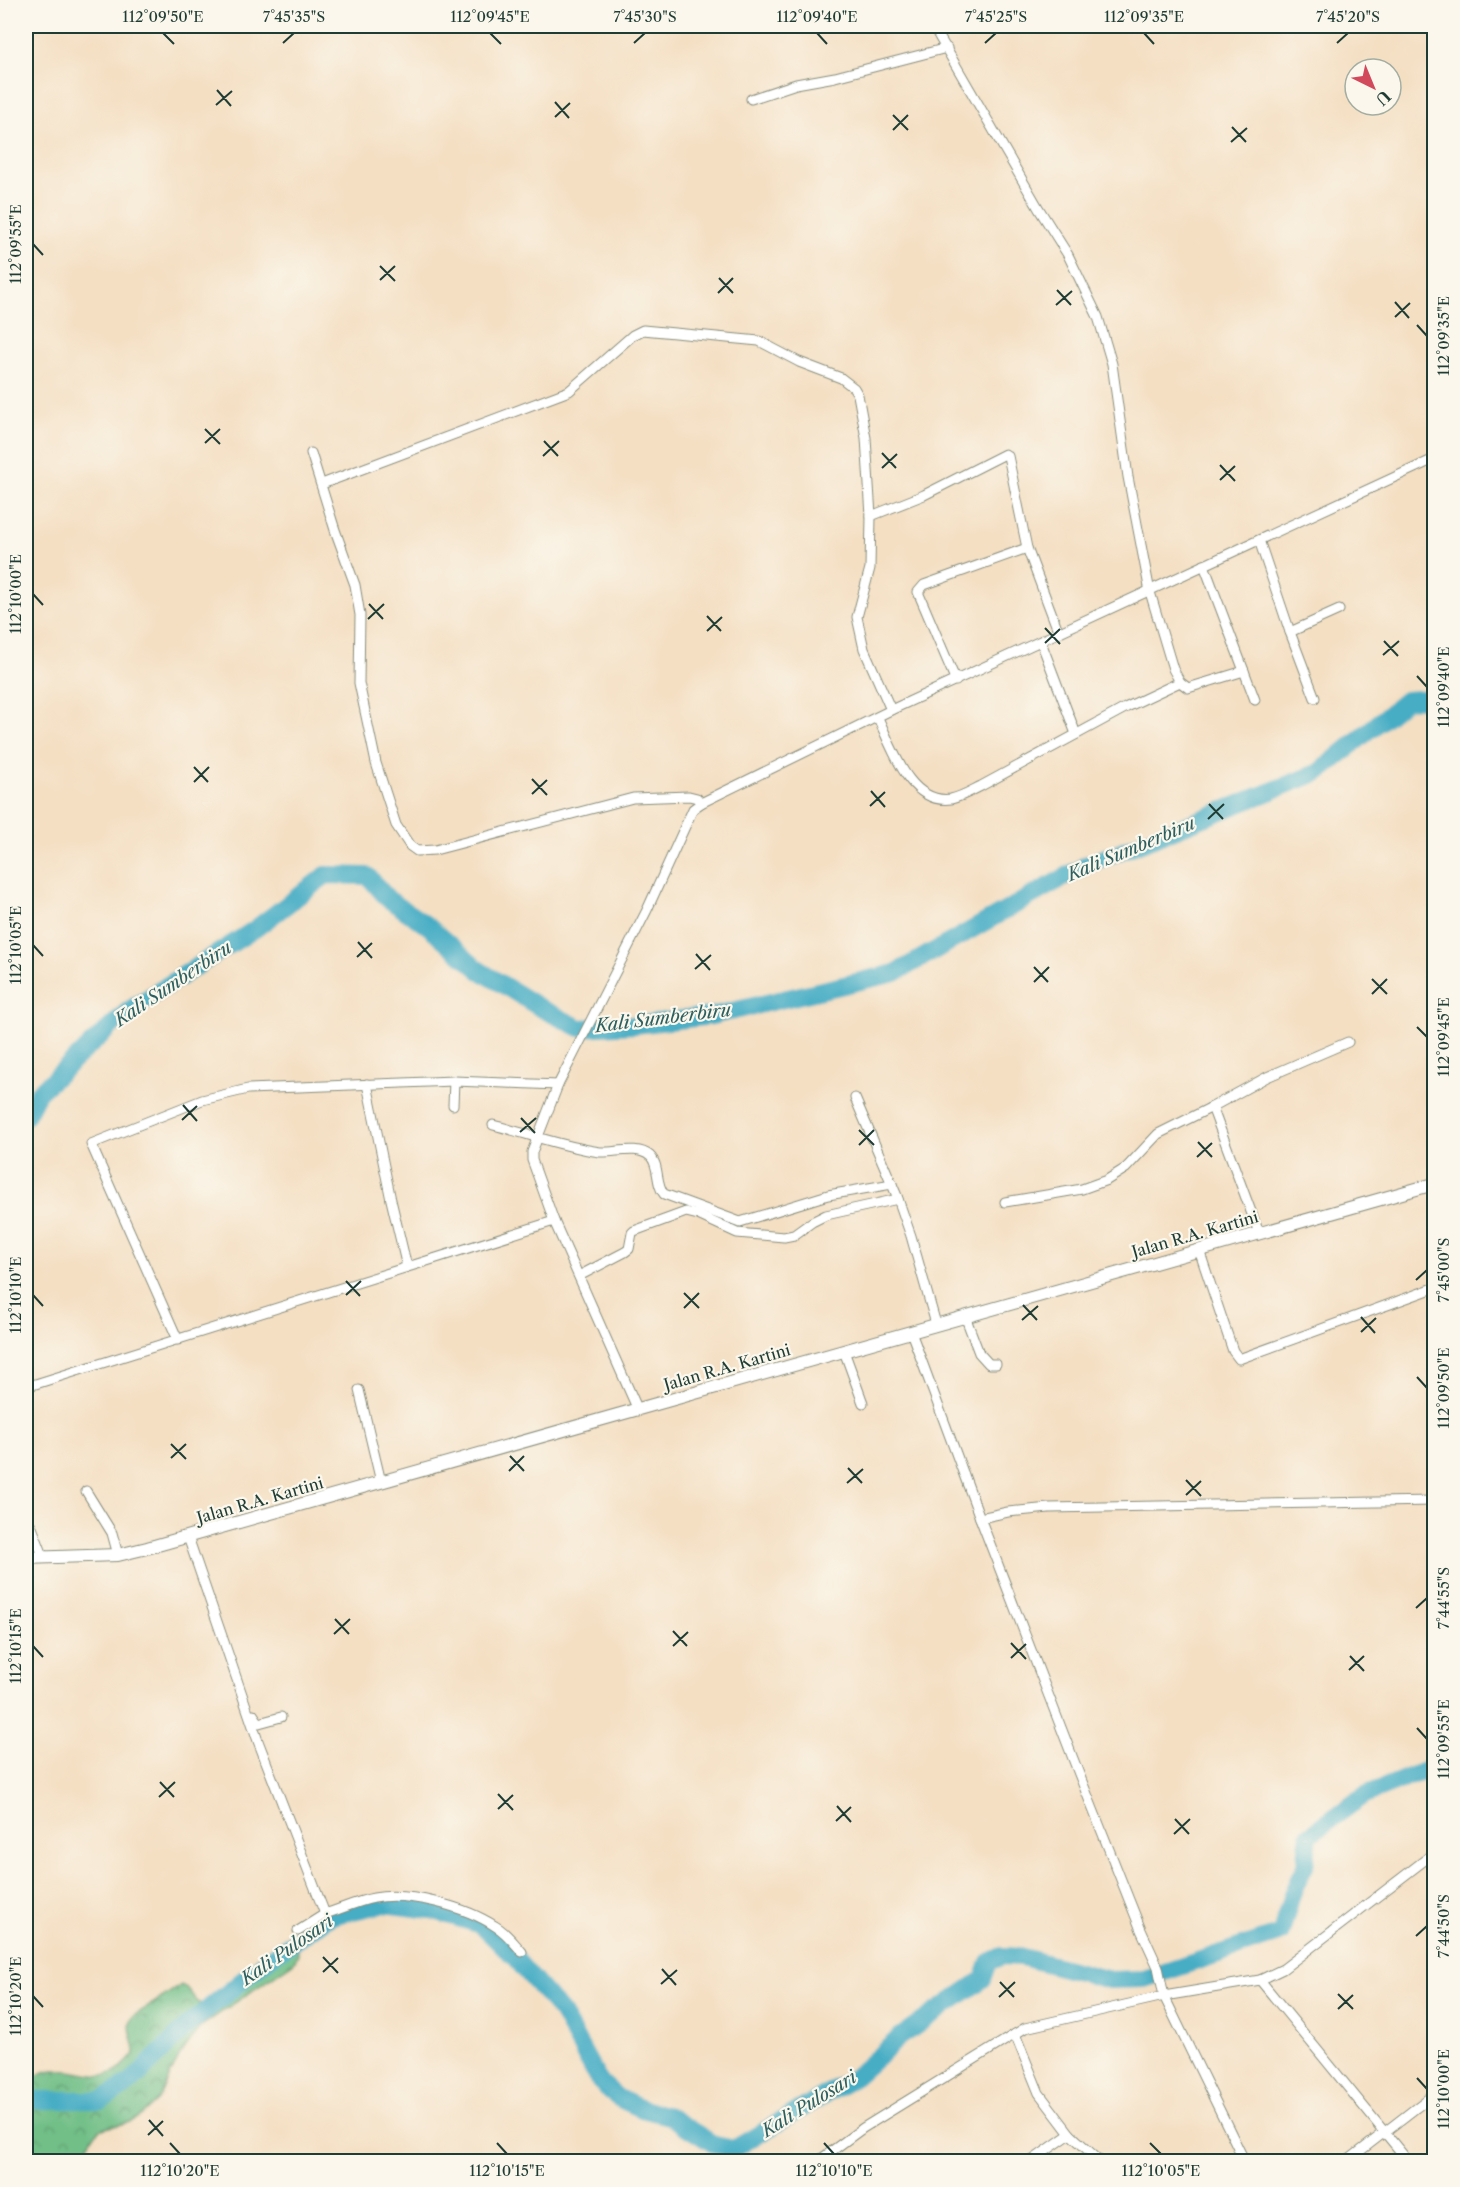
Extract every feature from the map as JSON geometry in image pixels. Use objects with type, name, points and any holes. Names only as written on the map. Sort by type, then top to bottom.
[{"type":"main road","name":"Jalan R.A. Kartini","points":[[26,1558],[118,1555],[190,1536],[1434,1184]]},
{"type":"street","points":[[933,26],[1068,255],[1098,317],[1112,364],[1128,477],[1150,591],[1173,669],[1180,682],[1188,688],[1244,671]]},
{"type":"street","points":[[751,99],[796,84],[835,77],[947,48]]},
{"type":"street","points":[[324,483],[569,391],[633,335],[648,329],[759,341],[799,362],[841,378],[852,384],[858,395],[866,438],[871,516],[870,568],[857,617],[864,649],[891,710]]},
{"type":"street","points":[[311,453],[324,483],[335,530],[355,585],[360,615],[360,683],[376,763],[396,825],[410,846],[417,850],[435,850],[633,798],[689,796],[697,798],[701,803]]},
{"type":"street","points":[[871,516],[924,495],[1005,454],[1008,456],[1027,548],[1059,633]]},
{"type":"street","points":[[638,1410],[554,1221],[532,1160],[535,1140],[558,1085],[647,910],[693,809],[891,710],[1434,459]]},
{"type":"street","points":[[1259,540],[1315,698]]},
{"type":"street","points":[[956,681],[918,592],[924,585],[1027,548]]},
{"type":"street","points":[[1204,565],[1255,700]]},
{"type":"street","points":[[1290,632],[1339,610]]},
{"type":"street","points":[[1041,642],[1076,734]]},
{"type":"street","points":[[878,718],[912,784],[931,797],[943,799],[960,796],[1127,707],[1180,682]]},
{"type":"street","points":[[1005,1202],[1082,1189],[1107,1180],[1126,1168],[1158,1134],[1267,1077],[1348,1042]]},
{"type":"street","points":[[178,1340],[91,1143],[227,1093],[248,1089],[367,1084],[558,1085]]},
{"type":"street","points":[[367,1084],[407,1267]]},
{"type":"street","points":[[453,1105],[454,1084]]},
{"type":"street","points":[[855,1098],[911,1236],[936,1324]]},
{"type":"street","points":[[1212,1107],[1259,1233]]},
{"type":"street","points":[[493,1125],[535,1140],[583,1149],[604,1152],[641,1151],[653,1160],[660,1190],[664,1194],[740,1222],[828,1195],[895,1192]]},
{"type":"street","points":[[579,1276],[629,1249],[634,1231],[686,1212],[737,1233],[784,1237],[794,1235],[826,1215],[895,1192]]},
{"type":"street","points":[[26,1387],[554,1221]]},
{"type":"street","points":[[737,1233],[740,1222]]},
{"type":"street","points":[[1199,1250],[1233,1351],[1239,1359],[1434,1288]]},
{"type":"street","points":[[965,1316],[979,1353],[989,1364],[996,1364]]},
{"type":"street","points":[[911,1332],[980,1518],[1141,1930],[1158,1966],[1164,1996],[1245,2162]]},
{"type":"street","points":[[844,1351],[863,1403]]},
{"type":"street","points":[[359,1390],[381,1482]]},
{"type":"street","points":[[86,1491],[112,1533],[118,1555]]},
{"type":"street","points":[[980,1518],[1008,1512],[1049,1508],[1434,1501]]},
{"type":"street","points":[[31,1525],[44,1558]]},
{"type":"street","points":[[190,1536],[255,1719],[259,1723],[281,1717]]},
{"type":"street","points":[[190,1536],[258,1741],[325,1914]]},
{"type":"street","points":[[817,2162],[863,2128],[1015,2034],[1035,2025],[1164,1996],[1260,1980],[1283,1969],[1434,1853]]},
{"type":"street","points":[[298,1931],[325,1914],[374,1898],[421,1899],[463,1911],[495,1926],[522,1952]]},
{"type":"street","points":[[1260,1980],[1409,2162]]},
{"type":"street","points":[[1015,2034],[1039,2093],[1070,2134],[1101,2162]]},
{"type":"street","points":[[1346,2162],[1434,2094]]},
{"type":"street","points":[[1030,2162],[1070,2134]]},
{"type":"green space","points":[[290,1944],[296,1948],[298,1954],[294,1962],[200,2027],[180,2055],[159,2099],[138,2118],[102,2129],[93,2136],[88,2146],[91,2161],[26,2161],[26,2082],[51,2070],[98,2075],[107,2075],[115,2071],[135,2053],[130,2024],[135,2015],[181,1985],[198,2002],[208,2008]]},
{"type":"waterway","name":"Kali Sumberbiru","points":[[26,1116],[38,1093],[129,1010],[255,929],[326,875],[368,876],[388,899],[428,926],[479,970],[542,1009],[580,1028],[634,1025],[711,1016],[895,973],[1086,865],[1319,772],[1406,700],[1434,698]]},
{"type":"waterway","name":"Kali Pulosari","points":[[26,2100],[102,2100],[131,2082],[188,2025],[271,1957],[331,1916],[384,1904],[431,1910],[481,1925],[514,1957],[562,2013],[599,2081],[618,2098],[642,2109],[669,2116],[715,2145],[734,2149],[855,2077],[900,2037],[983,1979],[989,1962],[1002,1956],[1022,1957],[1110,1980],[1144,1979],[1281,1933],[1292,1894],[1305,1866],[1309,1835],[1365,1795],[1434,1767]]}]
